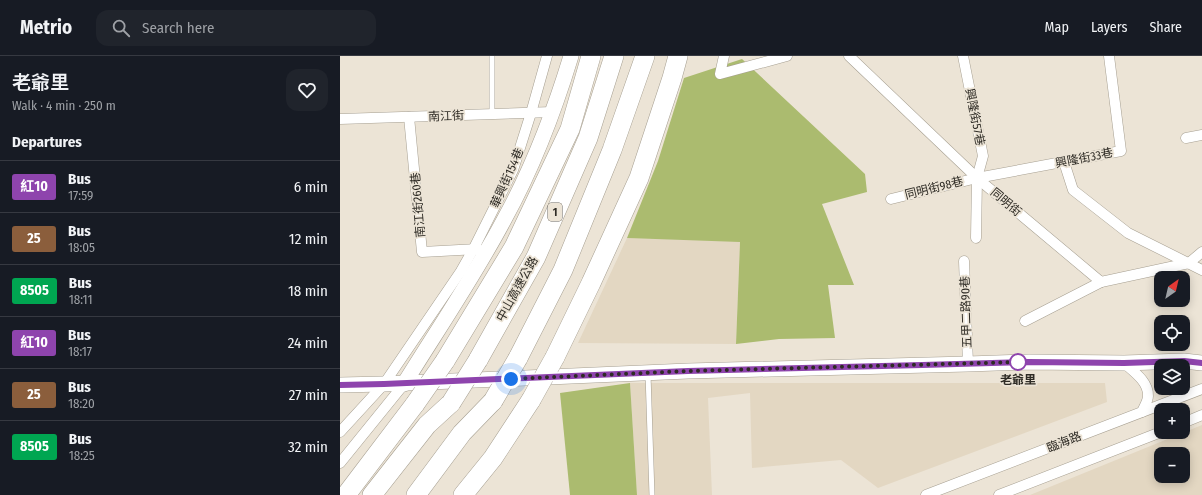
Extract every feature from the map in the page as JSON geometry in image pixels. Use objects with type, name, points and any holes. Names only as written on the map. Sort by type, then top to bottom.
[{"type":"highway","points":[[346,495],[445,361],[514,247],[570,129],[592,56]]},
{"type":"highway","name":"中山高速公路","points":[[372,495],[427,425],[451,403],[478,360],[536,257],[588,138],[614,56]]},
{"type":"highway","points":[[416,495],[462,433],[493,401],[518,358],[563,270],[612,150],[644,56]]},
{"type":"highway","points":[[479,495],[494,474],[531,400],[555,357],[591,283],[638,178],[678,56]]},
{"type":"highway","points":[[463,495],[493,458],[531,400]]},
{"type":"main road","points":[[404,384],[481,249],[506,218],[529,170],[552,112],[571,56]]},
{"type":"main road","points":[[340,385],[404,384],[648,373],[1029,362],[1124,363],[1184,361],[1202,363]]},
{"type":"street","name":"華興街154巷","points":[[340,432],[384,384],[460,271],[481,249],[513,170],[547,56]]},
{"type":"street","points":[[724,56],[720,74],[787,56]]},
{"type":"street","name":"同明街","points":[[849,56],[976,178],[1101,282]]},
{"type":"street","name":"興隆街57巷","points":[[963,56],[983,156],[976,178],[976,238]]},
{"type":"street","name":"興隆街33巷","points":[[976,178],[1121,151],[1109,56]]},
{"type":"street","name":"南江街","points":[[340,119],[552,112]]},
{"type":"street","name":"南江街260巷","points":[[409,117],[422,252],[481,249]]},
{"type":"street","points":[[1186,138],[1202,135]]},
{"type":"street","points":[[1064,162],[1073,190],[1128,233],[1202,270]]},
{"type":"street","name":"同明街98巷","points":[[892,199],[976,178]]},
{"type":"street","points":[[1025,321],[1101,282],[1189,263],[1202,252]]},
{"type":"street","name":"五甲二路90巷","points":[[964,261],[968,364]]},
{"type":"street","points":[[1124,363],[1145,385],[1148,396],[1142,412]]},
{"type":"street","points":[[340,463],[404,384]]},
{"type":"street","name":"臨海路","points":[[926,495],[1202,389]]},
{"type":"street","points":[[1190,420],[1202,415]]},
{"type":"street","points":[[999,495],[1154,435]]},
{"type":"lane","points":[[492,56],[492,114]]},
{"type":"lane","points":[[648,373],[652,495]]},
{"type":"shaded area","points":[[627,238],[740,241],[736,344],[578,343]]},
{"type":"shaded area","points":[[630,383],[1105,383],[1107,402],[878,488],[841,460],[752,468],[750,393],[708,398],[712,495],[637,495]]},
{"type":"shaded area","points":[[1202,425],[1202,495],[1030,495],[1168,439],[1190,439],[1190,430]]},
{"type":"green space","points":[[742,59],[865,174],[867,192],[822,204],[854,285],[828,285],[835,338],[779,339],[736,344],[740,242],[627,238],[658,161],[684,78]]},
{"type":"green space","points":[[630,383],[637,495],[570,495],[560,393]]},
{"type":"bus line","name":"紅10","points":[[340,385],[688,371],[983,363],[1124,363],[1184,361],[1202,363]]},
{"type":"place","name":"老爺里","points":[[1018,362]]},
{"type":"route","points":[[511,379],[688,371],[1018,362]]}]
